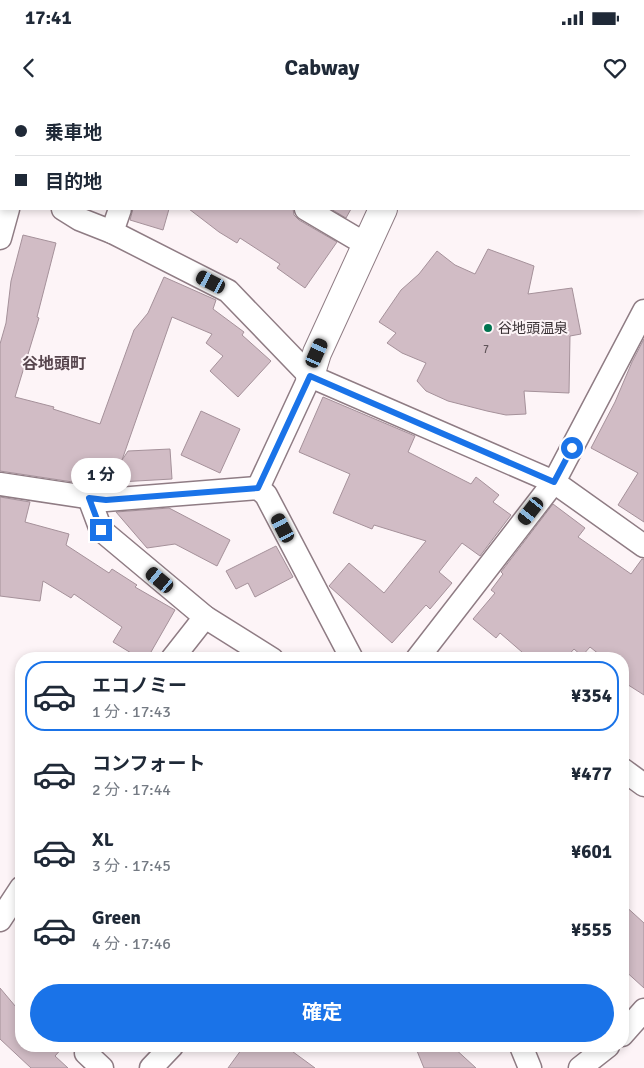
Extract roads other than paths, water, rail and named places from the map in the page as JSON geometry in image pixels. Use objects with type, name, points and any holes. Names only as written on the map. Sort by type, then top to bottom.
[{"type":"street","points":[[0,238],[8,210]]},
{"type":"street","points":[[65,210],[79,219],[112,232],[228,291],[310,376],[554,482],[644,546]]},
{"type":"street","points":[[112,232],[120,210]]},
{"type":"street","points":[[308,210],[367,245]]},
{"type":"street","points":[[258,488],[310,376],[317,353],[383,210]]},
{"type":"street","points":[[422,652],[554,482],[644,311]]},
{"type":"street","points":[[0,484],[106,500],[258,488],[266,495],[348,652]]},
{"type":"street","points":[[89,498],[101,530],[205,617],[261,652]]},
{"type":"street","points":[[178,652],[205,617]]},
{"type":"street","points":[[629,774],[644,785]]},
{"type":"street","points":[[0,920],[15,897]]},
{"type":"street","points":[[629,1027],[644,1010]]},
{"type":"street","points":[[151,1068],[166,1052]]},
{"type":"street","points":[[523,1052],[530,1068]]},
{"type":"street","points":[[580,1068],[600,1052]]},
{"type":"place","name":"谷地頭温泉","points":[[488,328]]},
{"type":"district","name":"谷地頭町","points":[[54,363]]}]
